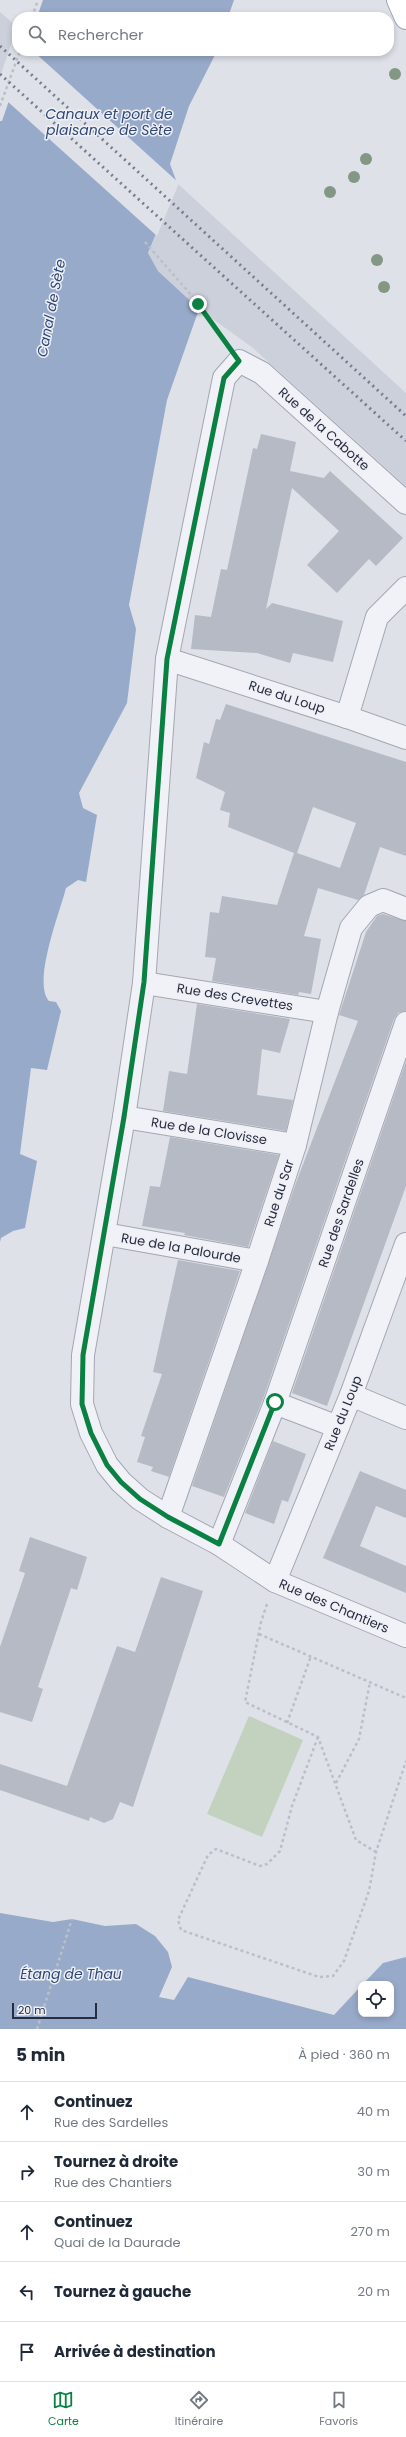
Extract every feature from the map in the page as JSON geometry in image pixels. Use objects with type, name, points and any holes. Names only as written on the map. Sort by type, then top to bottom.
[{"type":"main road","points":[[398,0],[406,18]]},
{"type":"street","name":"Rue de la Cabotte","points":[[239,361],[262,373],[406,503]]},
{"type":"street","name":"Rue des Chantiers","points":[[239,361],[224,378],[167,659],[144,982],[105,1234],[83,1355],[82,1404],[91,1433],[107,1465],[121,1482],[140,1499],[168,1517],[219,1544],[275,1581],[406,1636]]},
{"type":"street","points":[[347,716],[377,617],[406,588]]},
{"type":"street","name":"Rue du Loup","points":[[167,659],[347,716],[406,738]]},
{"type":"street","name":"Rue du Sar","points":[[168,1517],[257,1261],[295,1145],[326,1012],[351,928],[369,906],[383,900],[406,908]]},
{"type":"street","name":"Rue des Crevettes","points":[[144,982],[326,1012]]},
{"type":"street","name":"Rue des Sardelles","points":[[219,1544],[275,1402],[406,1023]]},
{"type":"street","name":"Rue de la Clovisse","points":[[124,1117],[295,1145]]},
{"type":"street","name":"Rue de la Palourde","points":[[105,1234],[257,1261]]},
{"type":"street","name":"Rue du Loup","points":[[275,1581],[351,1395],[406,1244]]},
{"type":"street","points":[[351,1395],[406,1418]]},
{"type":"street","points":[[275,1402],[338,1427]]},
{"type":"path","points":[[34,12],[38,0]]},
{"type":"path","points":[[0,106],[18,56]]},
{"type":"path","points":[[145,242],[198,304],[239,361]]},
{"type":"path","points":[[275,1581],[259,1634],[245,1702],[318,1736],[356,1840],[376,1852]]},
{"type":"path","points":[[259,1634],[406,1698]]},
{"type":"path","points":[[288,1723],[311,1656]]},
{"type":"path","points":[[336,1784],[360,1739],[370,1682]]},
{"type":"path","points":[[318,1736],[292,1806],[280,1851],[267,1864],[260,1866],[216,1849],[208,1855],[178,1920],[181,1930],[319,1977],[333,1976],[344,1961],[366,1898],[376,1852],[406,1760]]},
{"type":"path","points":[[37,2029],[72,1919]]},
{"type":"shaded area","points":[[0,12],[12,23],[12,42],[0,77]]},
{"type":"shaded area","points":[[177,183],[406,393],[406,486],[253,348],[199,309],[158,271],[148,254]]},
{"type":"green space","points":[[249,1716],[303,1740],[262,1837],[207,1814]]},
{"type":"water","points":[[43,0],[234,0],[230,12],[39,12]]},
{"type":"water","points":[[24,56],[214,56],[189,106],[170,164],[177,183],[148,253],[158,271],[199,309],[167,400],[129,605],[136,629],[127,703],[79,793],[83,808],[97,815],[86,882],[78,880],[66,888],[45,963],[45,992],[49,1001],[56,1002],[61,1011],[47,1070],[31,1068],[20,1154],[37,1161],[25,1228],[13,1231],[1,1238],[0,1242],[0,121],[2,121]]},
{"type":"water","name":"Étang de Thau","points":[[0,1913],[53,1922],[72,1919],[105,1926],[136,1924],[155,1936],[168,1952],[172,1967],[159,1997],[174,2000],[188,1977],[334,2015],[358,1989],[358,2017],[394,2017],[394,1981],[366,1981],[383,1963],[406,1957],[406,2029],[0,2029]]},
{"type":"pier","points":[[22,56],[39,56],[179,183],[157,236],[7,101]]},
{"type":"building","points":[[261,434],[296,442],[290,471],[324,478],[330,471],[403,538],[376,566],[369,559],[337,593],[307,565],[339,531],[292,488],[266,609],[272,603],[343,621],[333,662],[293,653],[290,663],[257,653],[191,649],[195,615],[211,617],[221,569],[227,570],[253,448],[257,449]]},
{"type":"building","points":[[226,704],[406,762],[406,856],[380,847],[364,895],[358,900],[318,888],[304,936],[321,939],[311,994],[299,992],[298,995],[212,981],[216,958],[205,957],[210,912],[219,913],[222,896],[277,905],[294,853],[228,827],[230,813],[220,810],[225,792],[196,778],[204,742],[209,744],[216,719],[220,720]],"holes":[[[313,807],[356,823],[340,868],[297,853]]]},
{"type":"building","points":[[383,914],[406,921],[406,1011],[398,1013],[394,1019],[263,1399],[224,1497],[192,1486],[297,1180],[358,1021],[339,1015],[366,932],[377,916]]},
{"type":"building","points":[[197,1004],[290,1019],[280,1053],[262,1049],[257,1095],[293,1100],[286,1131],[163,1111],[169,1071],[187,1074]]},
{"type":"building","points":[[406,1061],[406,1186],[327,1406],[292,1393]]},
{"type":"building","points":[[170,1137],[279,1155],[248,1247],[184,1235],[185,1233],[142,1226],[150,1186],[160,1187]]},
{"type":"building","points":[[178,1260],[240,1271],[169,1477],[151,1471],[153,1467],[137,1462],[145,1437],[141,1436],[162,1374],[153,1372]]},
{"type":"building","points":[[273,1441],[306,1454],[288,1502],[282,1500],[274,1524],[245,1513]]},
{"type":"building","points":[[360,1471],[406,1490],[406,1518],[376,1506],[360,1546],[406,1566],[406,1593],[323,1558]]},
{"type":"building","points":[[30,1537],[87,1557],[77,1590],[71,1588],[38,1687],[43,1689],[32,1722],[0,1712],[0,1647],[25,1573],[19,1571]]},
{"type":"building","points":[[161,1577],[203,1591],[133,1807],[120,1802],[113,1819],[104,1823],[90,1817],[89,1821],[0,1790],[0,1764],[67,1786],[117,1646],[135,1652]]},
{"type":"railway","points":[[0,46],[406,416]]},
{"type":"railway","points":[[0,74],[406,441]]},
{"type":"route","points":[[198,304],[239,361],[224,378],[167,659],[144,982],[105,1234],[83,1355],[82,1404],[91,1433],[107,1465],[121,1482],[140,1499],[168,1517],[219,1544],[275,1402]]},
{"type":"water label","name":"Canaux et port de plaisance de Sète","points":[[109,122]]},
{"type":"water label","name":"Canal de Sète","points":[[51,308]]}]
